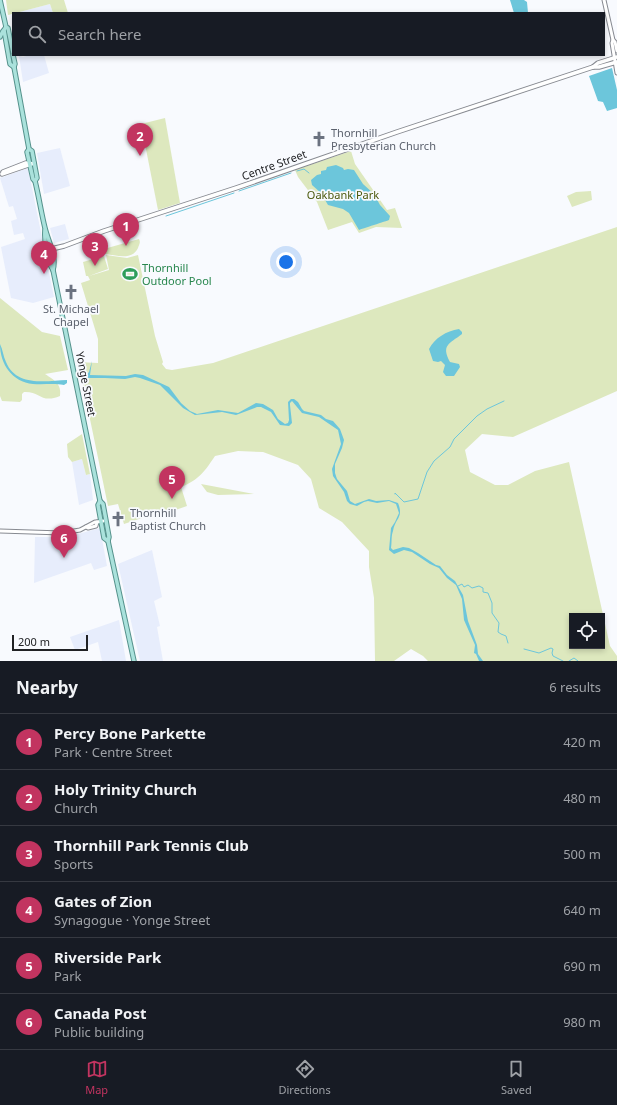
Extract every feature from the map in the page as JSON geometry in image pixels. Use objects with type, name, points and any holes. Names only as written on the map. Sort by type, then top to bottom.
[{"type":"main road","name":"Yonge Street","points":[[0,0],[10,64],[14,67]]},
{"type":"main road","name":"Yonge Street","points":[[5,28],[8,28],[12,46]]},
{"type":"main road","points":[[0,37],[5,28]]},
{"type":"main road","name":"Yonge Street","points":[[14,56],[14,67],[29,149],[27,152],[32,163],[33,179],[36,182],[45,230],[51,249],[54,265],[53,270],[100,501],[104,508],[110,537],[108,541],[134,661]]},
{"type":"main road","name":"Centre Street","points":[[47,250],[236,188],[394,133],[593,67],[599,67],[616,60]]},
{"type":"main road","points":[[1,174],[4,171],[26,163],[32,163]]},
{"type":"main road","name":"Yonge Street","points":[[45,230],[44,238],[50,266],[53,270]]},
{"type":"main road","name":"Yonge Street","points":[[100,501],[98,505],[99,522],[104,538],[108,541]]},
{"type":"main road","points":[[99,510],[104,508]]},
{"type":"street","points":[[604,0],[613,40],[612,42],[617,73]]},
{"type":"street","points":[[613,40],[617,51]]},
{"type":"street","points":[[0,531],[62,533],[96,526],[99,522],[106,520]]},
{"type":"shaded area","points":[[50,4],[53,12],[19,12]]},
{"type":"shaded area","points":[[19,56],[44,56],[49,73],[23,82]]},
{"type":"shaded area","points":[[60,148],[70,186],[44,194],[37,153]]},
{"type":"shaded area","points":[[28,168],[54,297],[33,303],[11,298],[1,247],[25,239],[23,233],[14,235],[11,221],[17,219],[13,206],[9,207],[0,178]]},
{"type":"shaded area","points":[[65,224],[69,239],[54,243],[50,228]]},
{"type":"shaded area","points":[[82,459],[86,475],[90,474],[93,500],[79,505],[72,462]]},
{"type":"shaded area","points":[[100,528],[107,566],[94,570],[91,563],[34,583],[35,537],[67,537]]},
{"type":"shaded area","points":[[152,550],[162,597],[154,601],[160,626],[157,627],[163,661],[140,661],[118,564]]},
{"type":"shaded area","points":[[119,620],[126,661],[102,661],[98,642],[75,650],[70,637]]},
{"type":"green space","points":[[6,0],[64,0],[68,12],[53,12],[50,4],[19,12],[12,12],[12,14],[8,15]]},
{"type":"green space","points":[[165,118],[180,203],[158,210],[141,124]]},
{"type":"green space","name":"Oakbank Park","points":[[351,151],[355,164],[387,210],[395,208],[402,228],[376,227],[359,233],[352,222],[328,230],[317,202],[298,177],[295,170]]},
{"type":"green space","points":[[591,191],[592,200],[572,207],[567,196],[576,192]]},
{"type":"green space","points":[[617,227],[617,391],[513,437],[482,434],[465,450],[470,472],[495,485],[508,485],[535,471],[569,462],[603,613],[569,613],[569,649],[605,649],[605,624],[610,646],[617,656],[617,661],[428,661],[423,656],[411,649],[394,661],[375,661],[374,598],[369,567],[369,551],[342,522],[319,508],[311,479],[298,465],[263,452],[238,451],[215,456],[197,478],[181,487],[187,506],[164,514],[163,511],[124,524],[118,504],[108,506],[77,362],[98,363],[98,339],[81,283],[90,280],[88,276],[86,276],[83,262],[104,256],[108,269],[89,276],[109,270],[106,255],[127,258],[138,255],[155,336],[163,362],[162,364],[166,369],[172,370],[213,363]]},
{"type":"green space","points":[[139,239],[140,243],[138,248],[132,255],[123,256],[105,254],[104,249]]},
{"type":"green space","points":[[0,298],[42,332],[60,336],[68,370],[45,374],[59,385],[60,396],[49,399],[34,393],[24,392],[20,402],[2,401],[0,396]]},
{"type":"green space","points":[[82,434],[90,474],[86,475],[82,459],[72,462],[68,457],[67,444]]},
{"type":"green space","points":[[201,484],[254,494],[218,495],[207,492]]},
{"type":"water","points":[[510,0],[524,0],[527,2],[528,12],[514,12]]},
{"type":"water","points":[[612,68],[617,90],[617,108],[607,111],[603,102],[598,101],[589,76]]},
{"type":"water","points":[[336,165],[344,170],[354,170],[363,184],[374,194],[380,205],[390,216],[389,220],[359,230],[349,213],[343,209],[328,205],[321,193],[312,185],[311,180],[317,175],[321,174],[321,171],[326,170],[327,167]]},
{"type":"water","points":[[459,329],[462,334],[448,345],[446,352],[450,362],[459,364],[460,367],[454,376],[446,376],[443,372],[445,365],[441,361],[433,361],[429,349],[441,336],[450,331]]},
{"type":"water","points":[[0,344],[6,362],[17,376],[32,381],[67,380],[67,383],[64,385],[33,384],[19,380],[13,376],[5,365],[2,358]]},
{"type":"water","points":[[92,361],[90,375],[143,375],[169,387],[181,403],[190,411],[197,414],[218,410],[238,413],[256,403],[263,404],[273,410],[278,419],[285,424],[288,423],[289,420],[288,402],[291,399],[294,399],[304,411],[321,415],[326,419],[333,421],[340,429],[344,440],[335,464],[335,473],[337,479],[347,491],[350,501],[355,504],[369,499],[376,501],[389,500],[398,503],[400,515],[392,533],[391,548],[393,550],[403,547],[409,548],[440,566],[447,575],[455,581],[463,595],[468,621],[477,645],[478,654],[483,661],[479,661],[474,653],[475,645],[464,620],[462,599],[456,585],[447,578],[439,568],[412,552],[404,550],[394,554],[389,550],[391,528],[399,513],[396,504],[389,501],[377,503],[368,501],[357,506],[350,504],[347,501],[344,492],[333,476],[332,469],[341,444],[338,430],[319,417],[302,413],[292,401],[290,405],[292,423],[289,426],[280,425],[271,412],[261,407],[257,407],[236,415],[222,412],[195,415],[183,408],[160,385],[140,378],[85,378],[89,372]]},
{"type":"waterway","points":[[297,171],[304,169],[309,173]]},
{"type":"waterway","points":[[239,191],[291,173]]},
{"type":"waterway","points":[[166,216],[234,193]]},
{"type":"waterway","points":[[395,494],[404,502],[418,499],[427,472],[434,461],[450,447],[454,439],[477,416],[487,409],[504,401]]},
{"type":"waterway","points":[[458,586],[462,584],[464,587],[468,585],[472,588],[479,586],[483,588],[483,592],[488,593],[492,603],[492,613],[499,623],[498,632],[506,636],[508,643]]},
{"type":"waterway","points":[[524,649],[539,653],[551,648],[553,649],[553,656],[563,661]]},
{"type":"waterway","points":[[569,661],[574,658],[578,661]]},
{"type":"place","name":"Thornhill Presbyterian Church","points":[[319,139]]},
{"type":"place","name":"Holy Trinity Church","points":[[140,156]]},
{"type":"place","name":"Percy Bone Parkette","points":[[126,246]]},
{"type":"place","name":"Thornhill Park Tennis Club","points":[[95,266]]},
{"type":"place","name":"Gates of Zion","points":[[44,274]]},
{"type":"place","name":"Thornhill Outdoor Pool","points":[[130,274]]},
{"type":"place","name":"St. Michael Chapel","points":[[71,292]]},
{"type":"place","name":"Riverside Park","points":[[172,499]]},
{"type":"place","name":"Thornhill Baptist Church","points":[[118,519]]},
{"type":"place","name":"Canada Post","points":[[64,558]]}]
